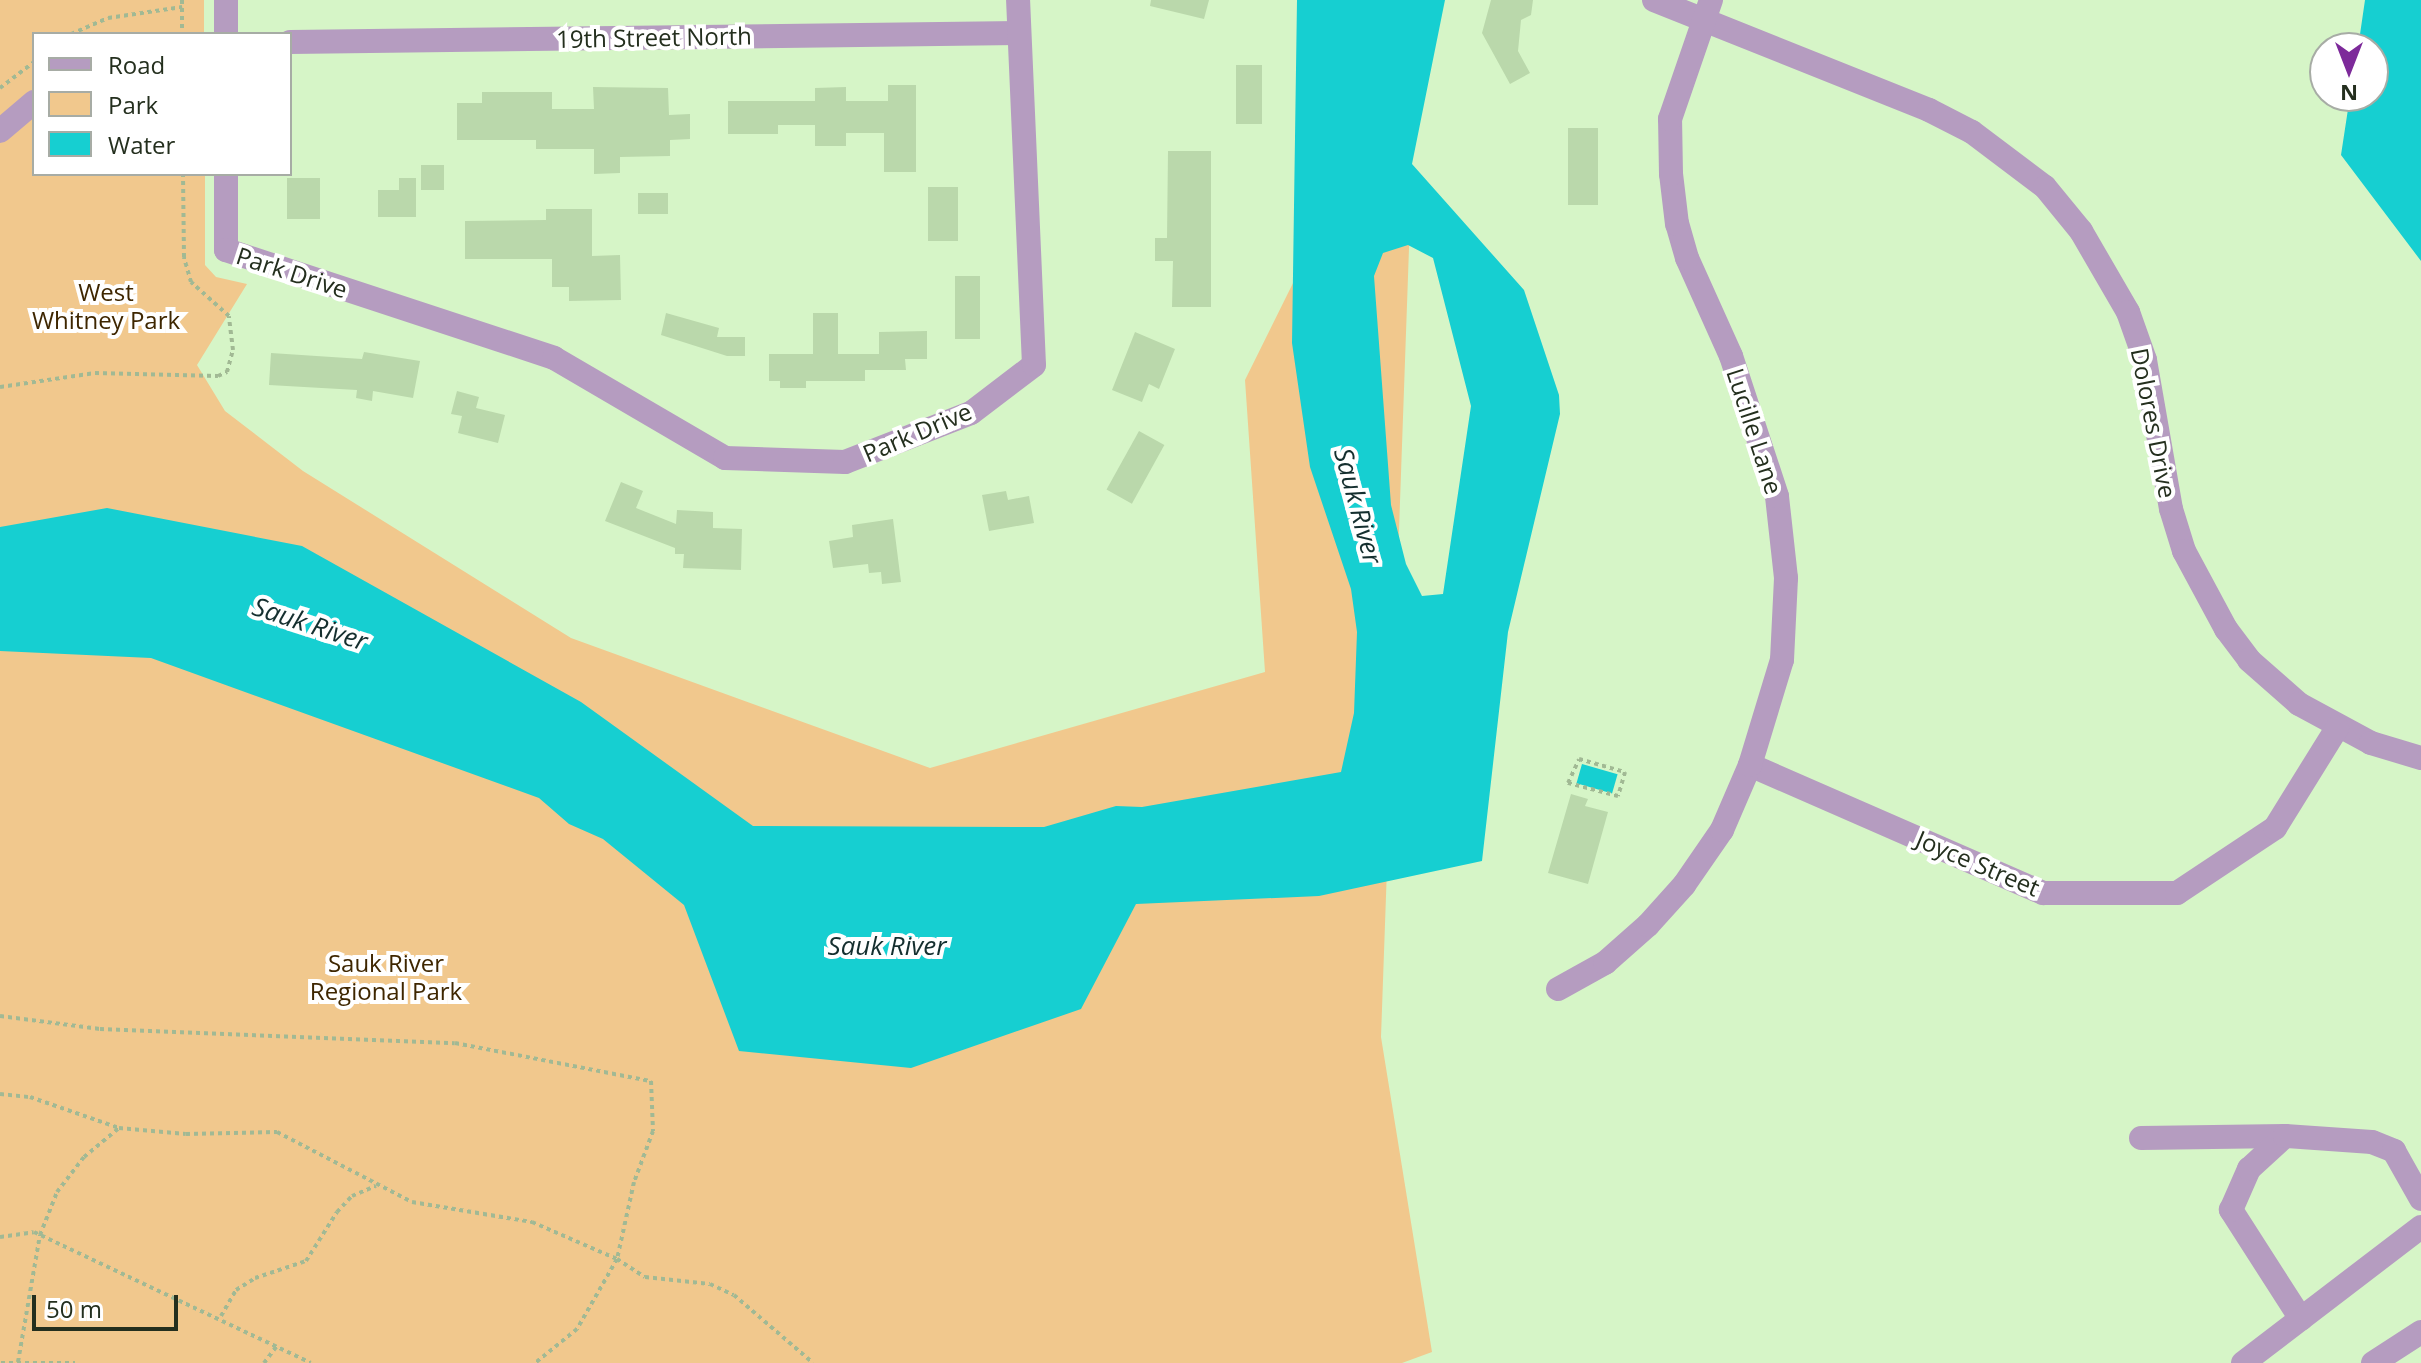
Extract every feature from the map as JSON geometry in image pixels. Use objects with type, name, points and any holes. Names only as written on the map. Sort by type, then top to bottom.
[{"type":"street","points":[[226,0],[226,32]]},
{"type":"street","name":"Park Drive","points":[[226,176],[226,250],[554,358],[725,458],[845,462],[971,413],[1034,365],[1018,0]]},
{"type":"street","name":"Dolores Drive","points":[[1654,0],[1706,11],[1929,110],[1972,132],[2045,187],[2081,231],[2128,312],[2145,360],[2171,509],[2202,591],[2249,660],[2299,704],[2337,728],[2421,758]]},
{"type":"street","name":"Lucille Lane","points":[[1558,989],[1605,963],[1684,885],[1722,830],[1750,765],[1782,660],[1786,578],[1777,496],[1731,356],[1677,224],[1670,119],[1706,11]]},
{"type":"street","name":"19th Street North","points":[[292,42],[1018,33]]},
{"type":"street","points":[[0,131],[32,104]]},
{"type":"street","name":"Joyce Street","points":[[1750,765],[2043,893],[2177,893],[2275,828],[2337,728]]},
{"type":"street","points":[[2285,1136],[2249,1169],[2231,1210],[2301,1319]]},
{"type":"street","points":[[2141,1138],[2285,1136],[2372,1142],[2394,1151],[2421,1199]]},
{"type":"street","points":[[2252,1360],[2421,1227]]},
{"type":"street","points":[[2373,1363],[2421,1332]]},
{"type":"path","points":[[182,0],[182,32]]},
{"type":"path","points":[[76,32],[108,18],[182,7]]},
{"type":"path","points":[[0,88],[32,64]]},
{"type":"path","points":[[0,387],[95,373],[218,376],[227,372],[233,350],[229,316],[191,282],[184,257],[183,176]]},
{"type":"path","points":[[1579,759],[1625,772],[1618,796],[1568,783],[1579,759]]},
{"type":"path","points":[[0,1016],[100,1029],[455,1043],[651,1081],[653,1131],[634,1182],[617,1259],[577,1329],[535,1363]]},
{"type":"path","points":[[0,1094],[30,1097],[119,1128],[186,1134],[277,1132],[412,1202],[532,1222],[617,1259],[645,1277],[710,1284],[734,1295],[813,1363]]},
{"type":"path","points":[[18,1362],[40,1235],[57,1192],[84,1157],[119,1128]]},
{"type":"path","points":[[221,1316],[236,1290],[255,1278],[306,1261],[352,1196],[376,1186]]},
{"type":"path","points":[[0,1237],[40,1235],[221,1316],[311,1363]]},
{"type":"path","points":[[264,1363],[277,1346]]},
{"type":"path","points":[[1,1363],[75,1363]]},
{"type":"green space","name":"Sauk River Regional Park","points":[[0,0],[204,0],[204,32],[32,32],[32,176],[205,176],[205,265],[216,277],[247,284],[197,365],[225,411],[303,471],[571,638],[930,768],[1265,672],[1245,380],[1296,277],[1412,164],[1381,1037],[1432,1352],[1402,1363],[0,1363]]},
{"type":"water","name":"Sauk River","points":[[1297,0],[1445,0],[1412,164],[1524,290],[1559,395],[1560,414],[1508,632],[1482,861],[1319,896],[1136,904],[1081,1009],[911,1068],[739,1051],[684,905],[603,839],[569,824],[539,798],[151,658],[0,651],[0,527],[107,508],[302,546],[581,702],[753,826],[1044,827],[1116,806],[1142,807],[1341,772],[1354,713],[1357,632],[1351,589],[1310,467],[1292,343]],"holes":[[[1408,245],[1433,258],[1471,406],[1443,594],[1422,596],[1406,564],[1391,505],[1374,276],[1383,253]]]},
{"type":"water","points":[[2365,0],[2421,0],[2421,261],[2341,155],[2348,112],[2389,112],[2389,32],[2360,32]]},
{"type":"water","points":[[1582,764],[1618,774],[1612,793],[1576,783]]},
{"type":"building","points":[[1151,0],[1209,0],[1204,19],[1150,6]]},
{"type":"building","points":[[1491,0],[1533,0],[1531,15],[1521,20],[1518,51],[1530,73],[1510,84],[1482,33]]},
{"type":"building","points":[[1236,65],[1262,65],[1262,124],[1236,124]]},
{"type":"building","points":[[888,85],[916,85],[916,172],[884,172],[884,133],[846,133],[846,146],[815,146],[815,125],[778,125],[778,134],[728,134],[728,101],[815,101],[815,88],[846,87],[846,101],[888,101]]},
{"type":"building","points":[[593,87],[668,88],[669,115],[690,114],[690,139],[670,140],[670,156],[620,157],[620,173],[594,174],[594,149],[536,149],[536,140],[457,140],[457,103],[482,103],[482,92],[552,92],[552,109],[594,109]]},
{"type":"building","points":[[1568,128],[1598,128],[1598,205],[1568,205]]},
{"type":"building","points":[[1168,151],[1211,151],[1211,307],[1172,307],[1173,261],[1155,261],[1155,238],[1167,238]]},
{"type":"building","points":[[421,165],[444,165],[444,190],[421,190]]},
{"type":"building","points":[[287,178],[320,178],[320,219],[287,219]]},
{"type":"building","points":[[399,178],[416,178],[416,217],[378,217],[378,190],[399,190]]},
{"type":"building","points":[[928,187],[958,187],[958,241],[928,241]]},
{"type":"building","points":[[638,193],[668,193],[668,214],[638,214]]},
{"type":"building","points":[[546,209],[592,209],[592,256],[620,255],[621,300],[569,301],[569,287],[552,287],[552,259],[465,259],[465,221],[546,220]]},
{"type":"building","points":[[955,276],[980,276],[980,339],[955,339]]},
{"type":"building","points":[[666,313],[719,328],[717,337],[745,337],[745,356],[727,356],[661,335]]},
{"type":"building","points":[[813,313],[838,313],[838,354],[879,354],[879,332],[927,331],[927,359],[905,359],[906,370],[865,370],[865,381],[806,381],[806,388],[780,388],[780,381],[769,381],[769,354],[813,354]]},
{"type":"building","points":[[1135,332],[1175,349],[1159,389],[1149,384],[1142,402],[1112,390]]},
{"type":"building","points":[[364,352],[420,361],[413,398],[373,391],[372,401],[356,398],[357,390],[269,385],[271,353],[362,359]]},
{"type":"building","points":[[457,391],[479,397],[476,408],[505,415],[498,443],[458,433],[462,416],[451,414]]},
{"type":"building","points":[[1139,431],[1164,445],[1132,504],[1107,490]]},
{"type":"building","points":[[621,482],[643,491],[636,508],[676,524],[677,510],[713,512],[713,528],[742,529],[741,570],[683,568],[684,554],[675,554],[675,548],[605,521]]},
{"type":"building","points":[[1006,491],[1008,500],[1029,496],[1034,523],[989,531],[982,495]]},
{"type":"building","points":[[893,519],[901,582],[882,584],[881,572],[869,573],[868,564],[833,568],[829,541],[853,537],[852,525]]},
{"type":"building","points":[[1571,794],[1588,799],[1585,806],[1608,812],[1588,884],[1548,873]]},
{"type":"park label","name":"West Whitney Park","points":[[106,306]]}]
